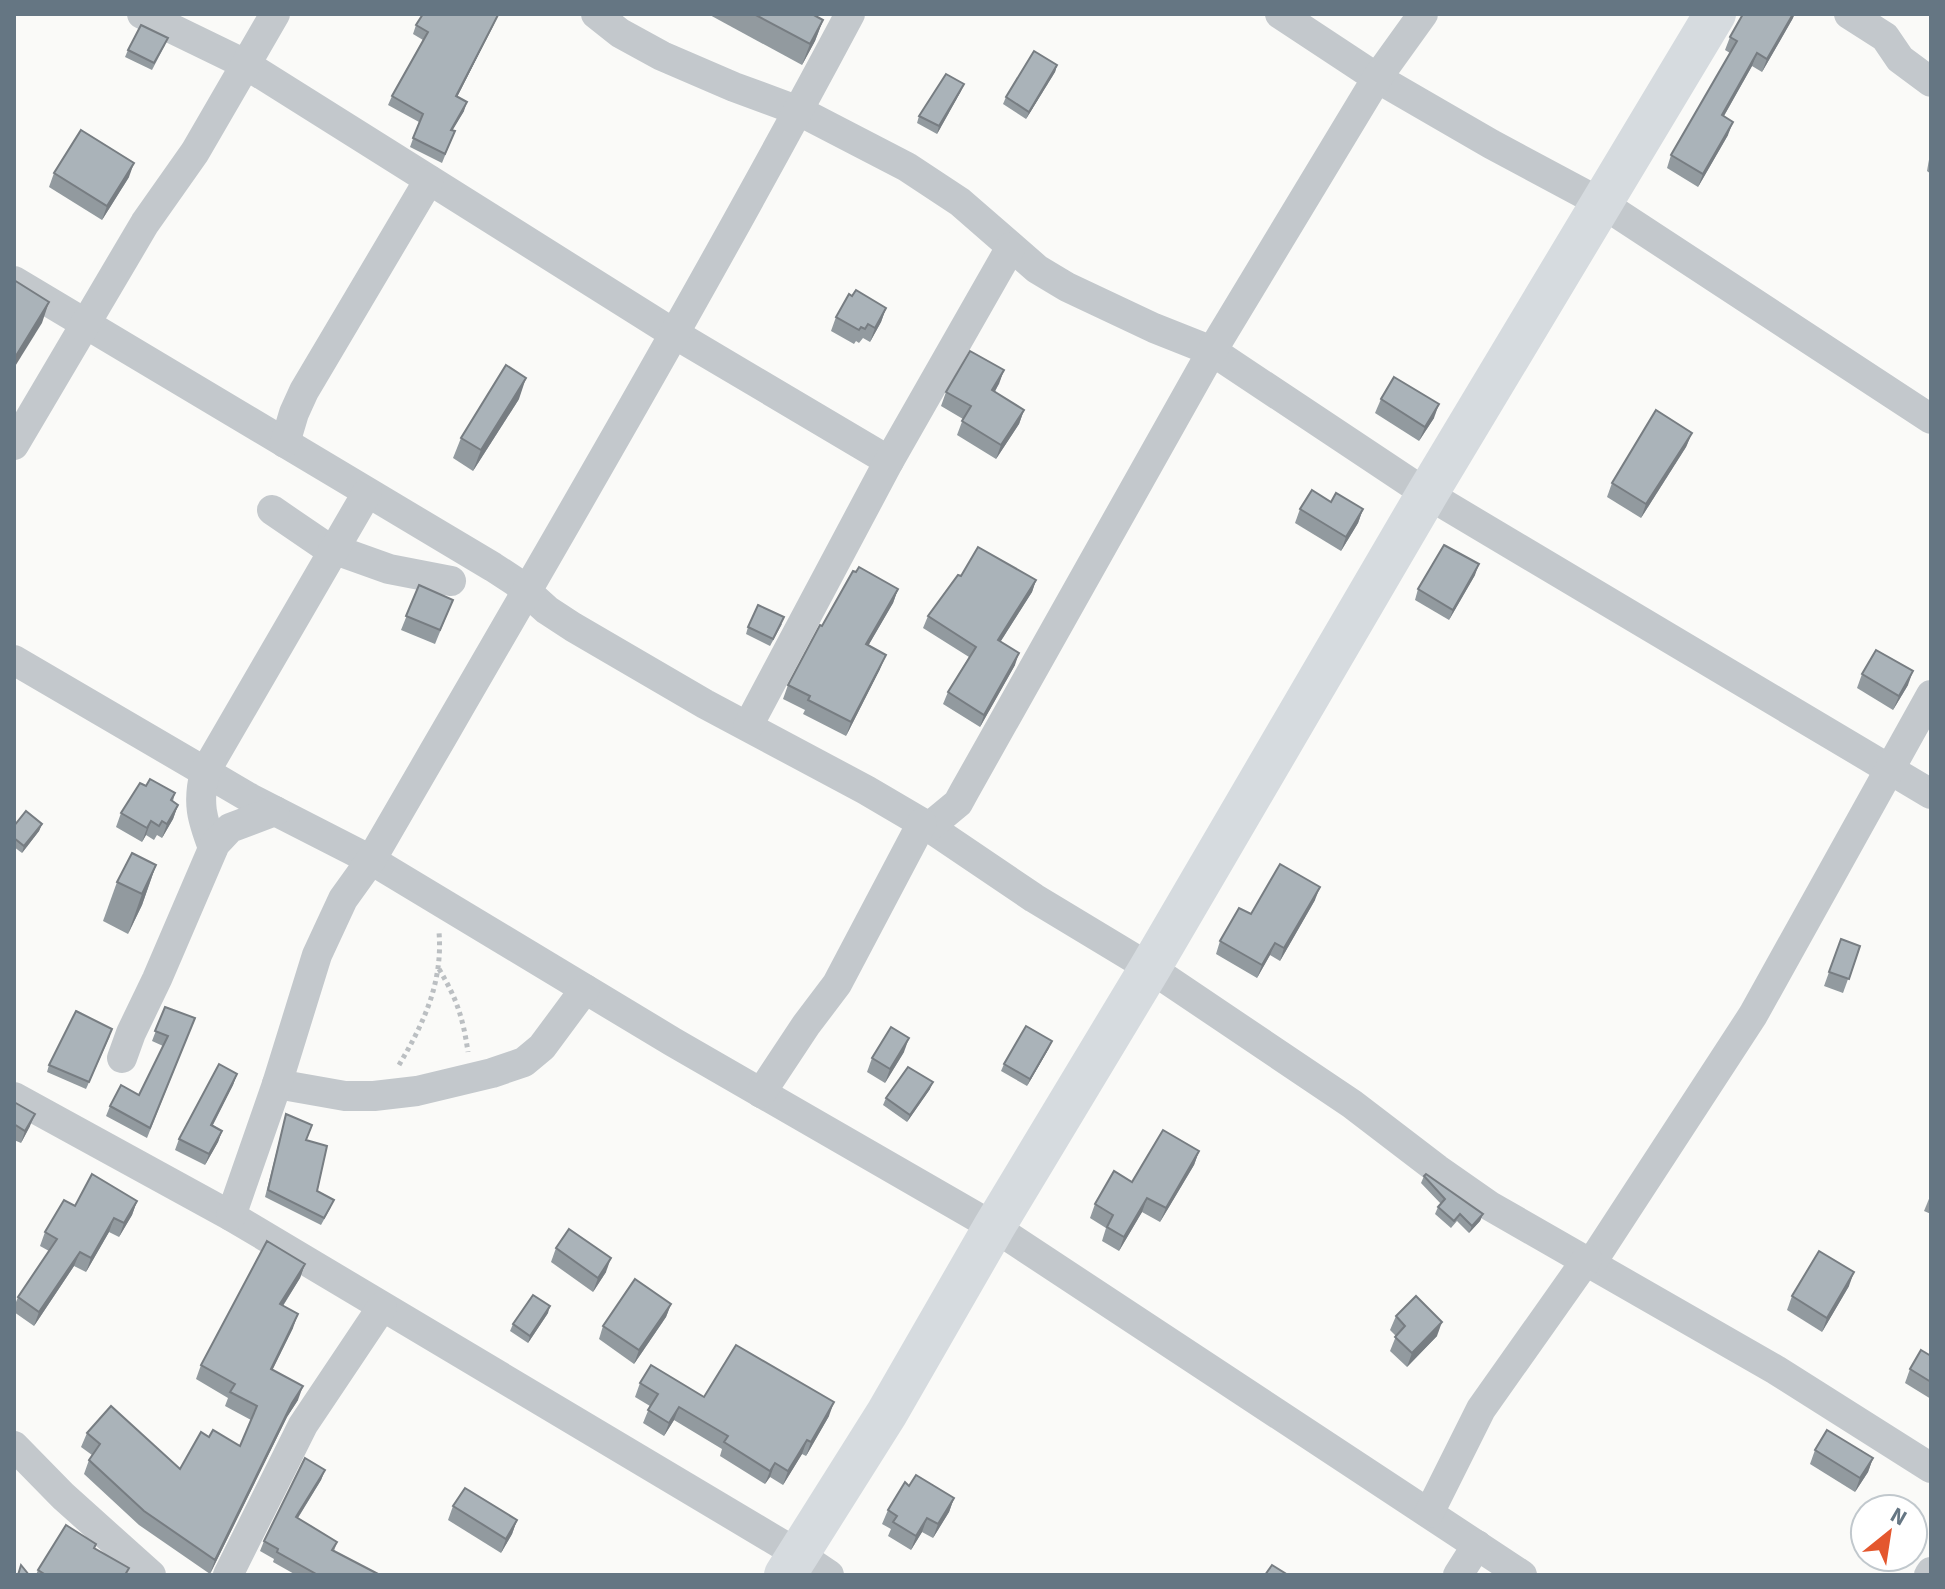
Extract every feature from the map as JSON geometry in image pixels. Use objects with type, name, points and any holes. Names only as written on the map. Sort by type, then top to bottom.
[{"type":"street","points":[[142,14],[245,64],[673,333],[889,461]]},
{"type":"street","points":[[14,445],[145,223],[195,152],[275,14]]},
{"type":"street","points":[[596,14],[620,33],[662,56],[799,111],[907,167],[960,202],[1037,269],[1067,287],[1154,328],[1212,351],[1427,494],[1931,794]]},
{"type":"street","points":[[231,1216],[317,955],[343,899],[371,860],[526,593],[799,111],[850,14]]},
{"type":"street","points":[[1280,14],[1377,78],[1603,204],[1931,419]]},
{"type":"street","points":[[761,1093],[837,984],[926,825],[958,803],[1212,351],[1377,78],[1423,14]]},
{"type":"street","points":[[14,1097],[231,1216],[804,1568],[887,1413],[994,1227],[1715,14]]},
{"type":"street","points":[[1852,15],[1885,37],[1904,63],[1931,82]]},
{"type":"street","points":[[285,443],[304,391],[429,180]]},
{"type":"street","points":[[748,726],[889,461],[1011,247]]},
{"type":"street","points":[[14,281],[493,567],[573,627],[705,704],[926,825],[1034,898],[1150,968],[1352,1104],[1490,1206],[1776,1370],[1931,1468]]},
{"type":"street","points":[[213,848],[201,818],[200,801],[205,772],[367,493]]},
{"type":"street","points":[[272,510],[332,550],[389,569],[451,581]]},
{"type":"street","points":[[14,660],[205,772],[371,860],[761,1093],[994,1227],[1522,1575]]},
{"type":"street","points":[[1429,1513],[1481,1409],[1589,1261],[1753,1015],[1931,695]]},
{"type":"street","points":[[122,1058],[213,848],[230,828],[275,811]]},
{"type":"street","points":[[277,1084],[345,1096],[384,1095],[417,1091],[524,1062],[542,1047],[585,989]]},
{"type":"street","points":[[228,1575],[303,1425],[382,1307]]},
{"type":"street","points":[[14,1446],[63,1496],[151,1575]]},
{"type":"street","points":[[1458,1575],[1477,1545]]},
{"type":"path","points":[[384,1095],[430,1004],[439,968],[436,899]]},
{"type":"path","points":[[439,968],[457,998],[464,1021],[471,1078]]},
{"type":"building","points":[[423,14],[498,15],[456,96],[467,102],[451,130],[455,131],[445,154],[413,138],[423,114],[392,96],[428,32],[416,25]]},
{"type":"building","points":[[754,14],[812,14],[823,20],[810,44]]},
{"type":"building","points":[[1743,14],[1793,14],[1767,59],[1757,53],[1722,115],[1733,122],[1703,174],[1671,155],[1737,41],[1730,37]]},
{"type":"building","points":[[141,25],[168,38],[154,63],[128,50]]},
{"type":"building","points":[[1034,51],[1057,65],[1029,112],[1006,97]]},
{"type":"building","points":[[946,74],[964,84],[939,126],[919,116]]},
{"type":"building","points":[[81,130],[134,163],[107,206],[54,173]]},
{"type":"building","points":[[14,280],[49,302],[14,359]]},
{"type":"building","points":[[856,290],[886,308],[875,328],[868,324],[865,329],[861,327],[859,330],[836,317],[849,294],[852,296]]},
{"type":"building","points":[[970,351],[1004,370],[992,390],[1024,410],[1001,445],[962,421],[971,406],[946,392]]},
{"type":"building","points":[[506,365],[526,378],[481,450],[461,438]]},
{"type":"building","points":[[1394,377],[1439,404],[1425,427],[1381,399]]},
{"type":"building","points":[[1656,410],[1692,433],[1646,504],[1612,483]]},
{"type":"building","points":[[1312,490],[1331,502],[1336,493],[1363,509],[1346,537],[1300,509]]},
{"type":"building","points":[[1444,545],[1479,564],[1453,610],[1418,589]]},
{"type":"building","points":[[978,547],[1036,580],[998,640],[1019,653],[984,715],[948,692],[976,647],[928,616],[958,575],[961,576]]},
{"type":"building","points":[[859,567],[898,589],[866,644],[886,655],[851,722],[808,700],[810,696],[788,685],[820,625],[853,571],[856,572]]},
{"type":"building","points":[[419,585],[453,600],[440,630],[406,616]]},
{"type":"building","points":[[758,605],[784,617],[773,639],[748,627]]},
{"type":"building","points":[[1876,650],[1913,671],[1899,696],[1862,674]]},
{"type":"building","points":[[150,779],[175,793],[171,800],[178,805],[167,824],[162,821],[159,826],[151,821],[147,828],[121,813],[140,783],[146,786]]},
{"type":"building","points":[[26,811],[42,824],[24,846],[14,838],[14,826]]},
{"type":"building","points":[[132,853],[156,865],[142,894],[117,882]]},
{"type":"building","points":[[1280,864],[1320,887],[1284,948],[1275,943],[1262,965],[1220,941],[1239,908],[1251,914]]},
{"type":"building","points":[[1841,939],[1860,946],[1849,979],[1829,972]]},
{"type":"building","points":[[165,1007],[195,1018],[150,1128],[110,1106],[121,1085],[139,1095],[168,1036],[155,1031]]},
{"type":"building","points":[[76,1011],[112,1029],[89,1082],[49,1065]]},
{"type":"building","points":[[1026,1026],[1052,1041],[1030,1079],[1004,1064]]},
{"type":"building","points":[[891,1027],[909,1038],[890,1069],[872,1058]]},
{"type":"building","points":[[219,1064],[237,1074],[211,1125],[222,1131],[209,1154],[179,1139]]},
{"type":"building","points":[[908,1067],[933,1082],[910,1115],[886,1098]]},
{"type":"building","points":[[14,1102],[35,1114],[25,1131],[14,1124]]},
{"type":"building","points":[[286,1114],[312,1125],[306,1140],[327,1146],[317,1191],[334,1200],[324,1218],[268,1190]]},
{"type":"building","points":[[1163,1130],[1199,1151],[1166,1208],[1147,1198],[1124,1237],[1107,1227],[1113,1215],[1095,1204],[1114,1171],[1132,1182]]},
{"type":"building","points":[[92,1174],[137,1201],[124,1223],[114,1218],[91,1258],[80,1252],[39,1312],[18,1297],[57,1239],[45,1232],[64,1200],[75,1206]]},
{"type":"building","points":[[1426,1174],[1483,1214],[1472,1226],[1460,1214],[1454,1221],[1438,1207],[1445,1199],[1424,1176]]},
{"type":"building","points":[[569,1229],[611,1258],[598,1278],[556,1248]]},
{"type":"building","points":[[267,1241],[305,1264],[280,1304],[298,1314],[271,1369],[303,1386],[215,1560],[144,1511],[89,1460],[100,1444],[87,1433],[111,1406],[180,1469],[201,1432],[209,1437],[213,1430],[240,1446],[257,1406],[230,1392],[235,1384],[201,1365]]},
{"type":"building","points":[[1819,1251],[1854,1272],[1827,1318],[1792,1296]]},
{"type":"building","points":[[635,1279],[671,1304],[639,1350],[603,1326]]},
{"type":"building","points":[[533,1295],[550,1306],[530,1336],[513,1324]]},
{"type":"building","points":[[1416,1296],[1442,1322],[1412,1353],[1395,1337],[1405,1326],[1396,1316]]},
{"type":"building","points":[[736,1345],[834,1402],[811,1442],[807,1440],[788,1471],[775,1463],[770,1471],[724,1442],[728,1436],[679,1407],[669,1423],[648,1410],[658,1394],[640,1383],[651,1365],[704,1397]]},
{"type":"building","points":[[1921,1350],[1931,1356],[1931,1382],[1910,1369]]},
{"type":"building","points":[[1827,1430],[1873,1458],[1860,1478],[1815,1450]]},
{"type":"building","points":[[305,1458],[325,1470],[296,1517],[337,1542],[332,1550],[380,1575],[318,1575],[264,1541]]},
{"type":"building","points":[[916,1475],[954,1498],[938,1524],[927,1518],[916,1536],[893,1522],[897,1516],[888,1510],[905,1482],[909,1486]]},
{"type":"building","points":[[465,1488],[517,1520],[506,1539],[453,1506]]},
{"type":"building","points":[[66,1525],[96,1544],[94,1548],[129,1568],[125,1575],[46,1575],[38,1570]]},
{"type":"building","points":[[21,1565],[29,1575],[18,1575]]},
{"type":"building","points":[[1272,1565],[1288,1575],[1265,1575]]}]
